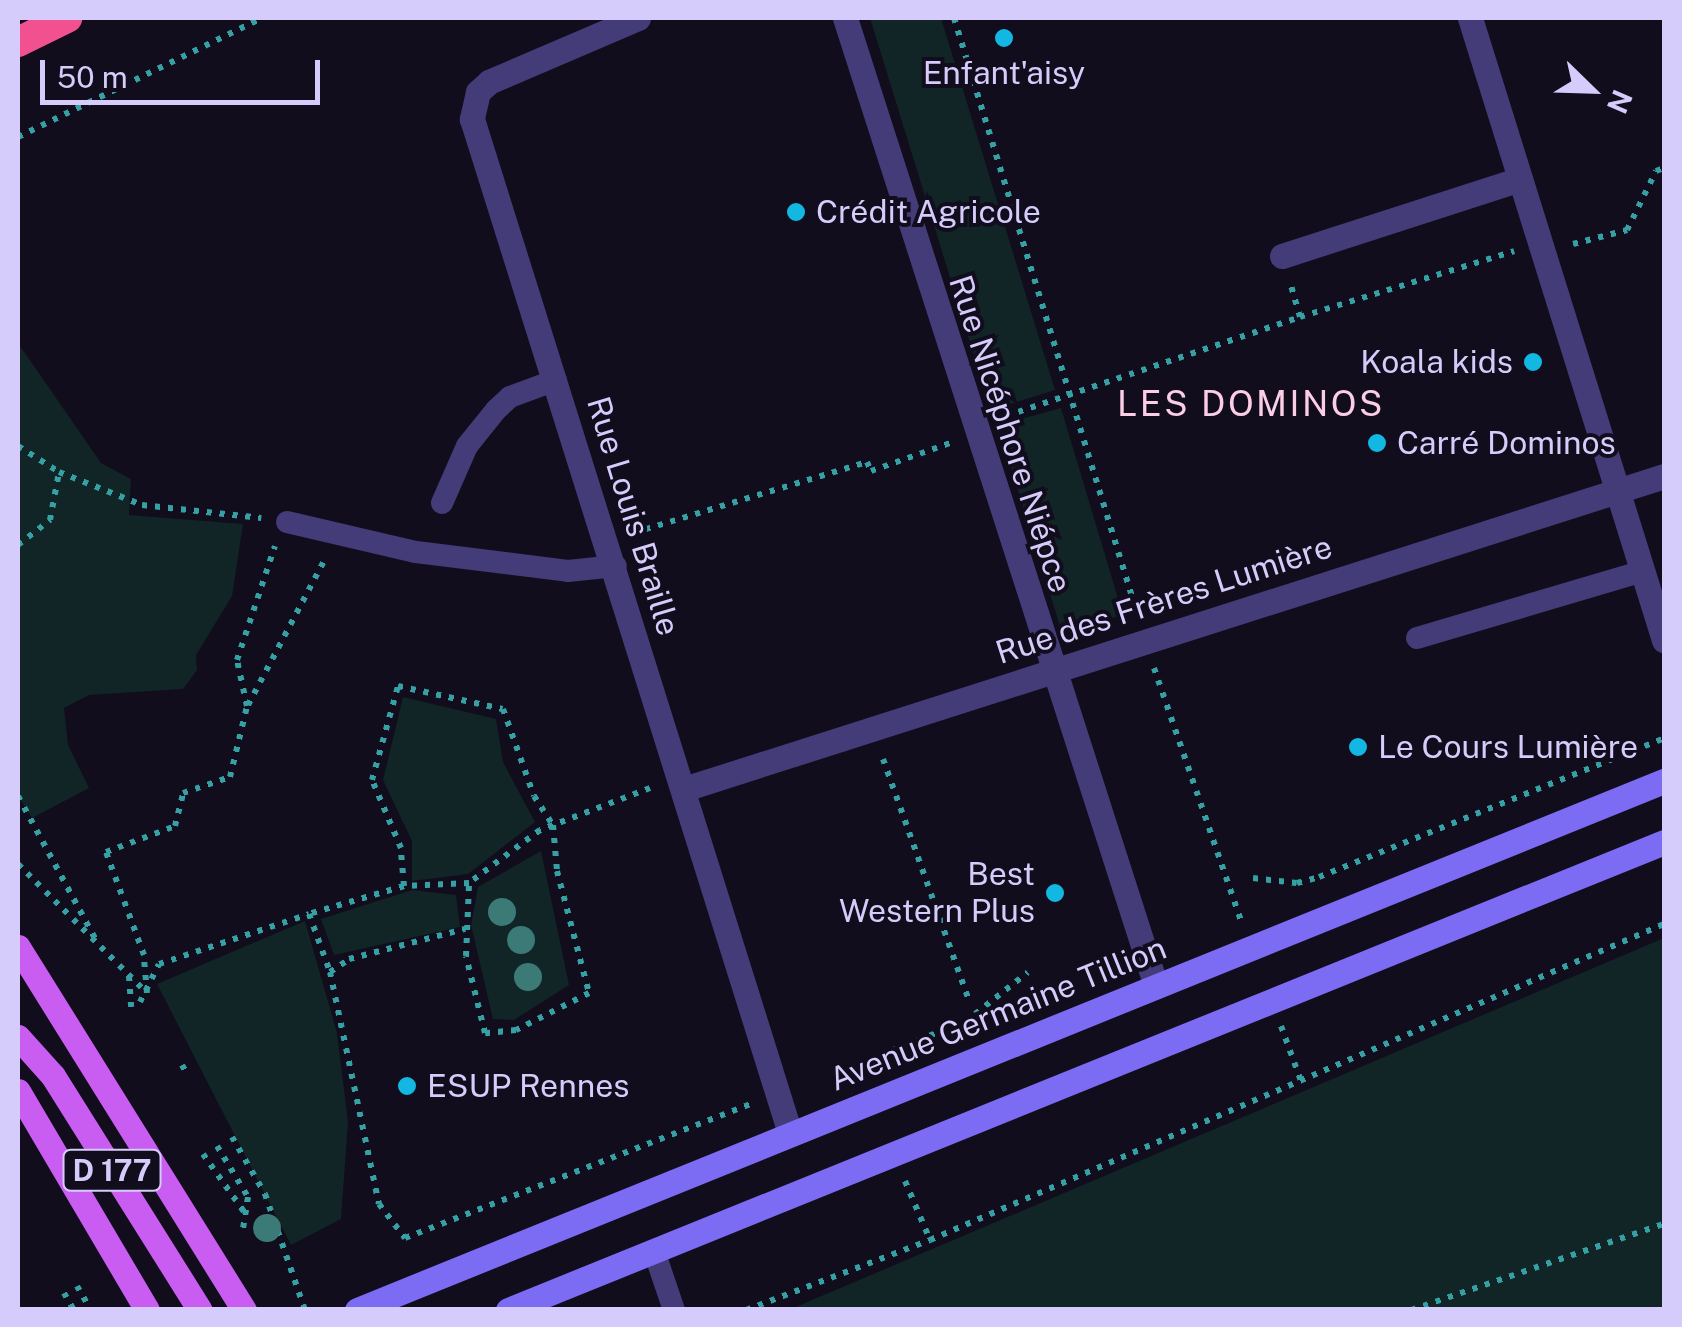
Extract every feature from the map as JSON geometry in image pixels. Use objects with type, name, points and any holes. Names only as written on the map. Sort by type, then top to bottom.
[{"type":"highway","points":[[18,42],[67,18]]},
{"type":"main road","points":[[18,947],[244,1310]]},
{"type":"main road","name":"D 177","points":[[18,1037],[53,1076],[200,1310]]},
{"type":"main road","name":"D 177","points":[[18,1090],[147,1310]]},
{"type":"street","name":"Rue Louis Braille","points":[[638,18],[489,82],[473,104],[487,171],[616,566],[789,1130]]},
{"type":"street","name":"Rue Nicéphore Niépce","points":[[845,18],[972,428],[1156,986]]},
{"type":"street","points":[[1470,18],[1664,640]]},
{"type":"street","points":[[1282,256],[1520,179]]},
{"type":"street","name":"Rue des Frères Lumière","points":[[682,783],[1664,476]]},
{"type":"street","name":"Avenue Germaine Tillion","points":[[357,1310],[789,1130],[1664,781]]},
{"type":"street","points":[[508,1310],[1664,842]]},
{"type":"lane","points":[[442,503],[468,446],[496,410],[510,397],[556,380]]},
{"type":"lane","points":[[287,522],[416,552],[568,571],[616,566]]},
{"type":"lane","points":[[1418,638],[1642,571]]},
{"type":"lane","points":[[654,1251],[674,1310]]},
{"type":"path","points":[[18,137],[262,18]]},
{"type":"path","points":[[954,18],[1144,640],[1228,888]]},
{"type":"path","points":[[999,418],[1300,318],[1541,247],[1627,230],[1656,171],[1664,168]]},
{"type":"path","points":[[1282,256],[1300,318]]},
{"type":"path","points":[[659,525],[867,462],[871,471],[952,442],[972,428]]},
{"type":"path","points":[[18,446],[58,472],[142,505],[287,522],[237,660],[248,706]]},
{"type":"path","points":[[18,545],[50,520],[58,472]]},
{"type":"path","points":[[148,994],[144,955],[106,852],[174,826],[183,793],[230,777],[248,706],[338,534]]},
{"type":"path","points":[[404,886],[401,848],[372,780],[398,686],[504,710],[534,796],[553,825],[557,871],[589,993],[516,1030],[484,1034],[466,928],[469,883]]},
{"type":"path","points":[[1253,878],[1297,883],[1319,877],[1664,738]]},
{"type":"path","points":[[883,758],[969,1000]]},
{"type":"path","points":[[140,1002],[148,994],[159,964],[404,886],[469,883],[553,825],[682,783]]},
{"type":"path","points":[[18,796],[100,947]]},
{"type":"path","points":[[18,864],[148,994]]},
{"type":"path","points":[[309,914],[330,972],[380,1204],[404,1238],[779,1093]]},
{"type":"path","points":[[746,1310],[930,1240],[1664,924]]},
{"type":"path","points":[[330,972],[349,959],[466,928]]},
{"type":"path","points":[[857,1064],[965,1022],[1028,972]]},
{"type":"path","points":[[129,975],[131,1007]]},
{"type":"path","points":[[232,1137],[265,1194],[306,1310]]},
{"type":"path","points":[[217,1146],[248,1197],[242,1235]]},
{"type":"path","points":[[203,1154],[246,1214]]},
{"type":"path","points":[[1411,1310],[1664,1224]]},
{"type":"path","points":[[77,1286],[91,1310]]},
{"type":"path","points":[[64,1293],[74,1310]]},
{"type":"green space","points":[[870,18],[941,18],[1055,390],[991,410]]},
{"type":"green space","points":[[18,343],[101,463],[131,479],[129,515],[243,524],[232,596],[196,655],[197,670],[183,689],[89,695],[64,708],[68,745],[89,788],[32,818],[18,796]]},
{"type":"green space","points":[[1061,408],[1123,615],[1062,633],[998,425]]},
{"type":"green space","points":[[403,697],[496,719],[503,762],[535,822],[468,874],[412,881],[412,841],[383,780]]},
{"type":"green space","points":[[541,851],[569,985],[514,1020],[493,1019],[471,925],[478,887]]},
{"type":"green space","points":[[412,890],[456,895],[460,927],[334,955],[321,919]]},
{"type":"green space","points":[[305,921],[337,1033],[348,1122],[341,1219],[291,1245],[157,984]]},
{"type":"green space","points":[[1664,938],[1664,1309],[791,1309],[1210,1131]]},
{"type":"place","name":"Enfant'aisy","points":[[1004,38]]},
{"type":"place","name":"Crédit Agricole","points":[[796,212]]},
{"type":"place","name":"Koala kids","points":[[1533,362]]},
{"type":"place","name":"Carré Dominos","points":[[1377,443]]},
{"type":"place","name":"Le Cours Lumière","points":[[1358,747]]},
{"type":"place","name":"Best Western Plus","points":[[1055,893]]},
{"type":"place","name":"ESUP Rennes","points":[[407,1086]]},
{"type":"district","name":"LES DOMINOS","points":[[1251,404]]}]
